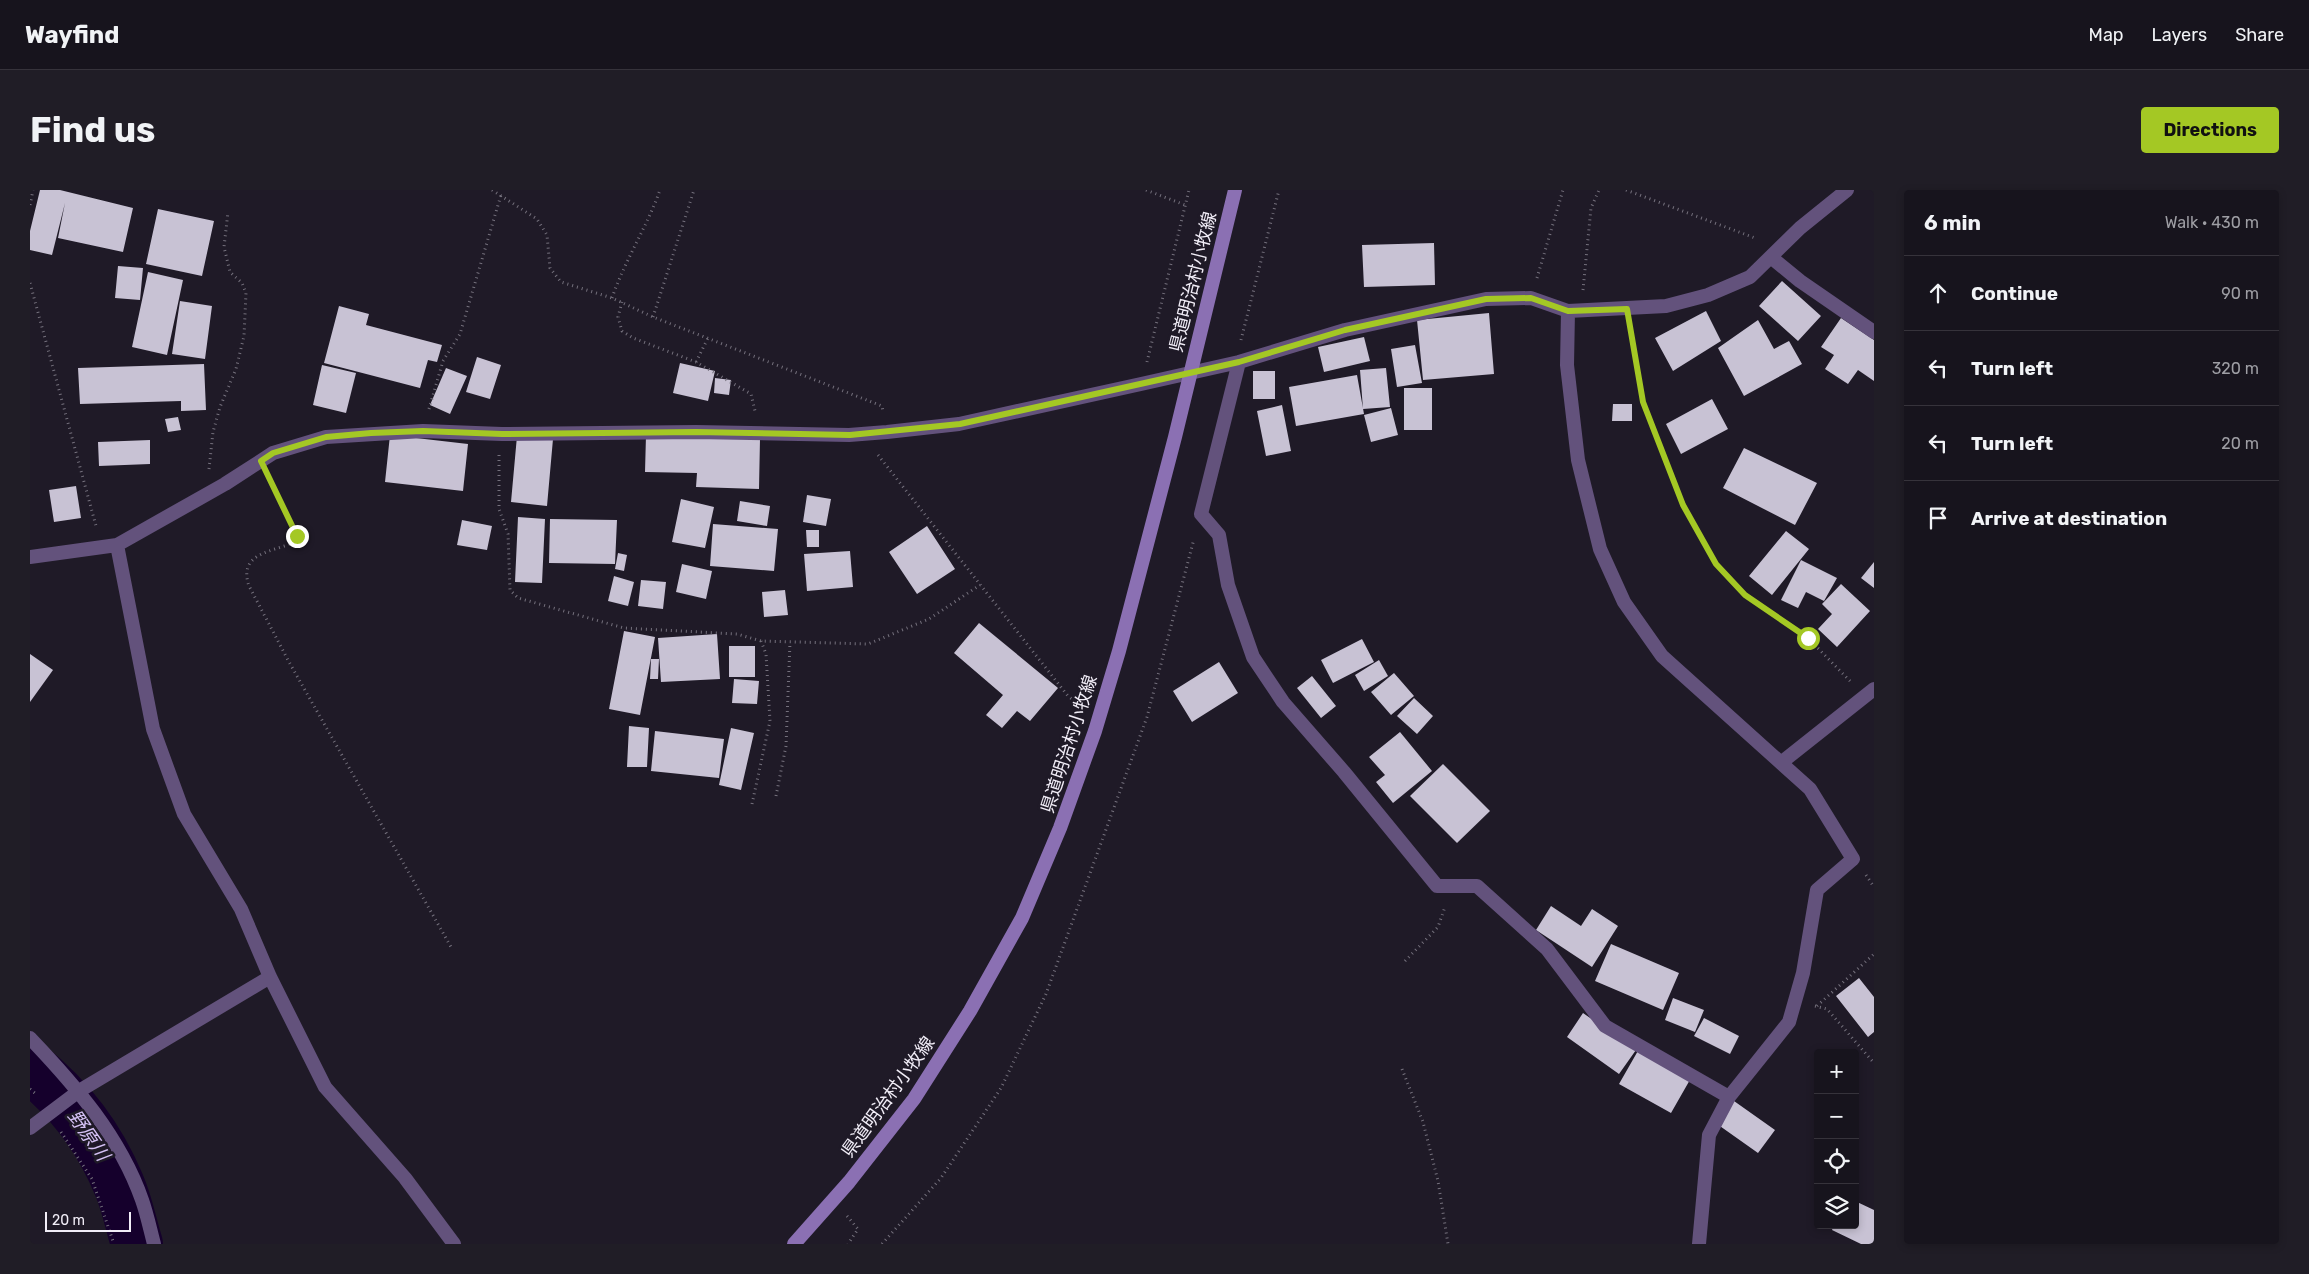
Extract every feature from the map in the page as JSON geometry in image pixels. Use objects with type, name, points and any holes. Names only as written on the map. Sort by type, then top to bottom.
[{"type":"main road","name":"県道明治村小牧線","points":[[794,1244],[833,1200],[914,1099],[970,1011],[1022,918],[1060,828],[1101,712],[1191,373],[1235,190]]},
{"type":"street","points":[[30,557],[117,545],[210,492],[273,453],[326,437],[423,431],[498,434],[862,434],[887,432],[960,424],[1191,373],[1239,362],[1345,330],[1486,299],[1531,298],[1574,311],[1666,306],[1708,295],[1750,277],[1772,258],[1800,228],[1847,190]]},
{"type":"street","points":[[1772,258],[1800,281],[1874,332]]},
{"type":"street","points":[[1574,311],[1567,365],[1578,460],[1600,550],[1624,602],[1662,656],[1810,789],[1853,859],[1817,890],[1803,973],[1789,1022],[1729,1097],[1709,1135],[1699,1244]]},
{"type":"street","points":[[1239,362],[1201,514],[1220,535],[1228,585],[1253,657],[1283,702],[1344,772],[1437,886],[1477,886],[1547,949],[1605,1026],[1729,1097]]},
{"type":"street","points":[[117,545],[153,729],[184,814],[241,909],[270,977],[325,1087],[405,1178],[454,1244]]},
{"type":"street","points":[[1782,762],[1870,693]]},
{"type":"street","points":[[30,1128],[78,1092],[270,977]]},
{"type":"street","points":[[30,1038],[78,1092],[105,1127],[124,1160],[142,1199],[154,1244]]},
{"type":"path","points":[[30,205],[33,190]]},
{"type":"path","points":[[492,190],[537,219],[547,235],[550,268],[561,282],[612,298],[653,317],[882,406],[887,432]]},
{"type":"path","points":[[612,298],[622,269],[650,218],[660,190]]},
{"type":"path","points":[[653,317],[694,190]]},
{"type":"path","points":[[1146,190],[1185,205]]},
{"type":"path","points":[[1141,384],[1189,190]]},
{"type":"path","points":[[1239,362],[1239,349],[1279,190]]},
{"type":"path","points":[[1531,298],[1563,190]]},
{"type":"path","points":[[1574,311],[1591,208],[1599,190]]},
{"type":"path","points":[[1626,190],[1754,238]]},
{"type":"path","points":[[423,431],[443,361],[460,334],[501,195]]},
{"type":"path","points":[[210,492],[207,478],[213,432],[244,336],[246,293],[242,283],[230,272],[224,248],[228,212]]},
{"type":"path","points":[[30,283],[102,548]]},
{"type":"path","points":[[622,302],[618,317],[622,330],[633,338],[696,362],[751,394],[755,404],[754,434]]},
{"type":"path","points":[[1627,309],[1643,402],[1683,505],[1716,564],[1745,595],[1808,638],[1870,693]]},
{"type":"path","points":[[696,362],[708,338]]},
{"type":"path","points":[[498,434],[500,509],[508,534],[510,590],[518,598],[624,628],[737,634],[761,641],[868,644],[929,619],[980,585]]},
{"type":"path","points":[[862,434],[1068,696],[1083,707],[1101,712]]},
{"type":"path","points":[[261,461],[297,536],[293,543],[254,558],[247,564],[246,576],[249,586],[289,662],[451,946]]},
{"type":"path","points":[[882,1244],[941,1178],[1001,1088],[1046,994],[1147,717],[1201,514]]},
{"type":"path","points":[[752,804],[770,721],[766,654],[761,641]]},
{"type":"path","points":[[776,796],[786,746],[790,642]]},
{"type":"path","points":[[1405,961],[1438,927],[1445,906],[1444,886]]},
{"type":"path","points":[[1817,1006],[1874,954]]},
{"type":"path","points":[[1794,1003],[1827,1008],[1874,1063]]},
{"type":"path","points":[[1402,1069],[1423,1122],[1438,1181],[1448,1244]]},
{"type":"path","points":[[30,1089],[35,1093],[75,1150],[92,1179],[114,1244]]},
{"type":"path","points":[[833,1200],[858,1229],[848,1244]]},
{"type":"building","points":[[40,190],[60,190],[133,208],[123,252],[58,238],[65,203],[52,255],[30,250],[30,231]]},
{"type":"building","points":[[158,209],[214,221],[202,276],[146,264]]},
{"type":"building","points":[[1434,243],[1435,285],[1364,287],[1362,245]]},
{"type":"building","points":[[118,266],[143,268],[140,300],[115,298]]},
{"type":"building","points":[[148,272],[183,280],[167,355],[132,347]]},
{"type":"building","points":[[1782,281],[1821,316],[1798,341],[1759,306]]},
{"type":"building","points":[[180,301],[212,306],[205,359],[172,354]]},
{"type":"building","points":[[339,306],[369,314],[366,325],[442,345],[437,362],[428,360],[420,388],[324,363]]},
{"type":"building","points":[[1706,311],[1721,341],[1673,371],[1655,338]]},
{"type":"building","points":[[1489,313],[1494,374],[1423,380],[1417,320]]},
{"type":"building","points":[[1841,318],[1874,340],[1874,381],[1858,370],[1848,384],[1825,369],[1834,355],[1821,347]]},
{"type":"building","points":[[1758,320],[1774,349],[1789,341],[1802,364],[1744,396],[1718,348]]},
{"type":"building","points":[[1364,337],[1370,361],[1324,372],[1318,347]]},
{"type":"building","points":[[1415,345],[1422,383],[1397,387],[1391,349]]},
{"type":"building","points":[[477,357],[501,365],[490,399],[466,392]]},
{"type":"building","points":[[680,363],[715,371],[708,401],[673,393]]},
{"type":"building","points":[[204,364],[206,410],[181,411],[181,401],[80,404],[78,368]]},
{"type":"building","points":[[322,365],[356,373],[346,413],[313,405]]},
{"type":"building","points":[[446,368],[467,376],[450,414],[430,405]]},
{"type":"building","points":[[1386,368],[1390,407],[1363,409],[1360,370]]},
{"type":"building","points":[[1253,371],[1275,371],[1275,399],[1253,399]]},
{"type":"building","points":[[1357,375],[1364,414],[1296,426],[1289,387]]},
{"type":"building","points":[[715,378],[731,380],[729,395],[714,393]]},
{"type":"building","points":[[1404,388],[1432,388],[1432,430],[1404,430]]},
{"type":"building","points":[[1712,399],[1728,429],[1681,454],[1666,424]]},
{"type":"building","points":[[1613,404],[1632,404],[1632,421],[1612,421]]},
{"type":"building","points":[[1282,405],[1291,451],[1266,456],[1257,411]]},
{"type":"building","points":[[1391,408],[1398,435],[1371,442],[1364,415]]},
{"type":"building","points":[[178,417],[181,430],[168,432],[165,419]]},
{"type":"building","points":[[390,435],[468,444],[463,491],[385,482]]},
{"type":"building","points":[[646,435],[760,439],[759,489],[696,487],[697,473],[645,472]]},
{"type":"building","points":[[517,436],[553,439],[547,506],[511,502]]},
{"type":"building","points":[[150,440],[150,464],[99,466],[98,442]]},
{"type":"building","points":[[1744,448],[1817,483],[1795,525],[1723,488]]},
{"type":"building","points":[[76,486],[81,518],[54,522],[49,490]]},
{"type":"building","points":[[807,495],[831,499],[826,526],[803,522]]},
{"type":"building","points":[[681,499],[714,507],[705,548],[672,542]]},
{"type":"building","points":[[740,501],[770,506],[767,526],[737,521]]},
{"type":"building","points":[[518,517],[545,519],[542,583],[515,582]]},
{"type":"building","points":[[550,519],[617,520],[615,564],[549,563]]},
{"type":"building","points":[[462,520],[492,526],[487,550],[457,545]]},
{"type":"building","points":[[713,524],[778,529],[774,571],[710,566]]},
{"type":"building","points":[[927,526],[955,569],[917,594],[889,552]]},
{"type":"building","points":[[806,530],[819,530],[819,547],[807,547]]},
{"type":"building","points":[[1786,531],[1809,549],[1772,595],[1749,576]]},
{"type":"building","points":[[850,551],[853,587],[807,591],[804,554]]},
{"type":"building","points":[[618,553],[627,555],[624,571],[615,569]]},
{"type":"building","points":[[1801,560],[1837,578],[1824,601],[1806,592],[1798,608],[1781,600]]},
{"type":"building","points":[[1874,562],[1874,588],[1861,578]]},
{"type":"building","points":[[682,564],[712,571],[706,599],[676,592]]},
{"type":"building","points":[[614,576],[634,582],[628,606],[608,601]]},
{"type":"building","points":[[641,580],[666,582],[663,609],[638,606]]},
{"type":"building","points":[[1841,584],[1870,611],[1837,647],[1818,629],[1832,614],[1822,604]]},
{"type":"building","points":[[785,590],[788,615],[764,617],[762,592]]},
{"type":"building","points":[[979,623],[1058,688],[1030,721],[1017,711],[1002,728],[986,715],[1003,695],[954,653]]},
{"type":"building","points":[[624,631],[655,637],[640,715],[609,709]]},
{"type":"building","points":[[717,634],[720,679],[661,682],[658,638]]},
{"type":"building","points":[[1362,639],[1374,662],[1333,683],[1321,660]]},
{"type":"building","points":[[729,646],[755,646],[755,677],[729,677]]},
{"type":"building","points":[[30,654],[53,670],[30,702]]},
{"type":"building","points":[[651,659],[659,659],[658,679],[650,679]]},
{"type":"building","points":[[1379,660],[1388,676],[1364,691],[1355,675]]},
{"type":"building","points":[[1219,662],[1238,693],[1192,722],[1173,691]]},
{"type":"building","points":[[1394,673],[1414,696],[1391,715],[1371,692]]},
{"type":"building","points":[[1312,676],[1336,706],[1321,718],[1297,688]]},
{"type":"building","points":[[734,679],[759,681],[757,704],[732,703]]},
{"type":"building","points":[[1414,698],[1433,716],[1417,734],[1397,716]]},
{"type":"building","points":[[629,726],[649,728],[647,767],[627,767]]},
{"type":"building","points":[[731,728],[754,733],[741,790],[719,785]]},
{"type":"building","points":[[655,731],[724,739],[719,778],[651,771]]},
{"type":"building","points":[[1400,732],[1432,771],[1393,803],[1376,782],[1385,775],[1369,757]]},
{"type":"building","points":[[1443,764],[1490,811],[1457,843],[1410,796]]},
{"type":"building","points":[[1551,906],[1581,926],[1592,909],[1618,926],[1592,967],[1536,930]]},
{"type":"building","points":[[1611,944],[1679,973],[1663,1010],[1595,981]]},
{"type":"building","points":[[1859,978],[1874,997],[1874,1032],[1868,1037],[1836,996]]},
{"type":"building","points":[[1673,998],[1704,1010],[1695,1032],[1665,1020]]},
{"type":"building","points":[[1583,1013],[1636,1050],[1619,1074],[1567,1037]]},
{"type":"building","points":[[1704,1018],[1739,1036],[1730,1054],[1694,1036]]},
{"type":"building","points":[[1639,1049],[1691,1078],[1671,1113],[1619,1084]]},
{"type":"building","points":[[1734,1101],[1775,1130],[1758,1153],[1717,1124]]},
{"type":"building","points":[[1859,1203],[1874,1210],[1874,1244],[1861,1244],[1832,1230],[1859,1229]]},
{"type":"waterway","name":"野原川","points":[[30,1067],[58,1092],[82,1120],[103,1152],[122,1192],[137,1244]]},
{"type":"route","points":[[297,536],[261,461],[273,453],[326,437],[423,431],[502,434],[696,432],[850,435],[960,424],[1239,362],[1345,330],[1448,306],[1486,299],[1531,298],[1568,311],[1627,309],[1643,402],[1683,505],[1716,564],[1745,595],[1808,638]]}]
